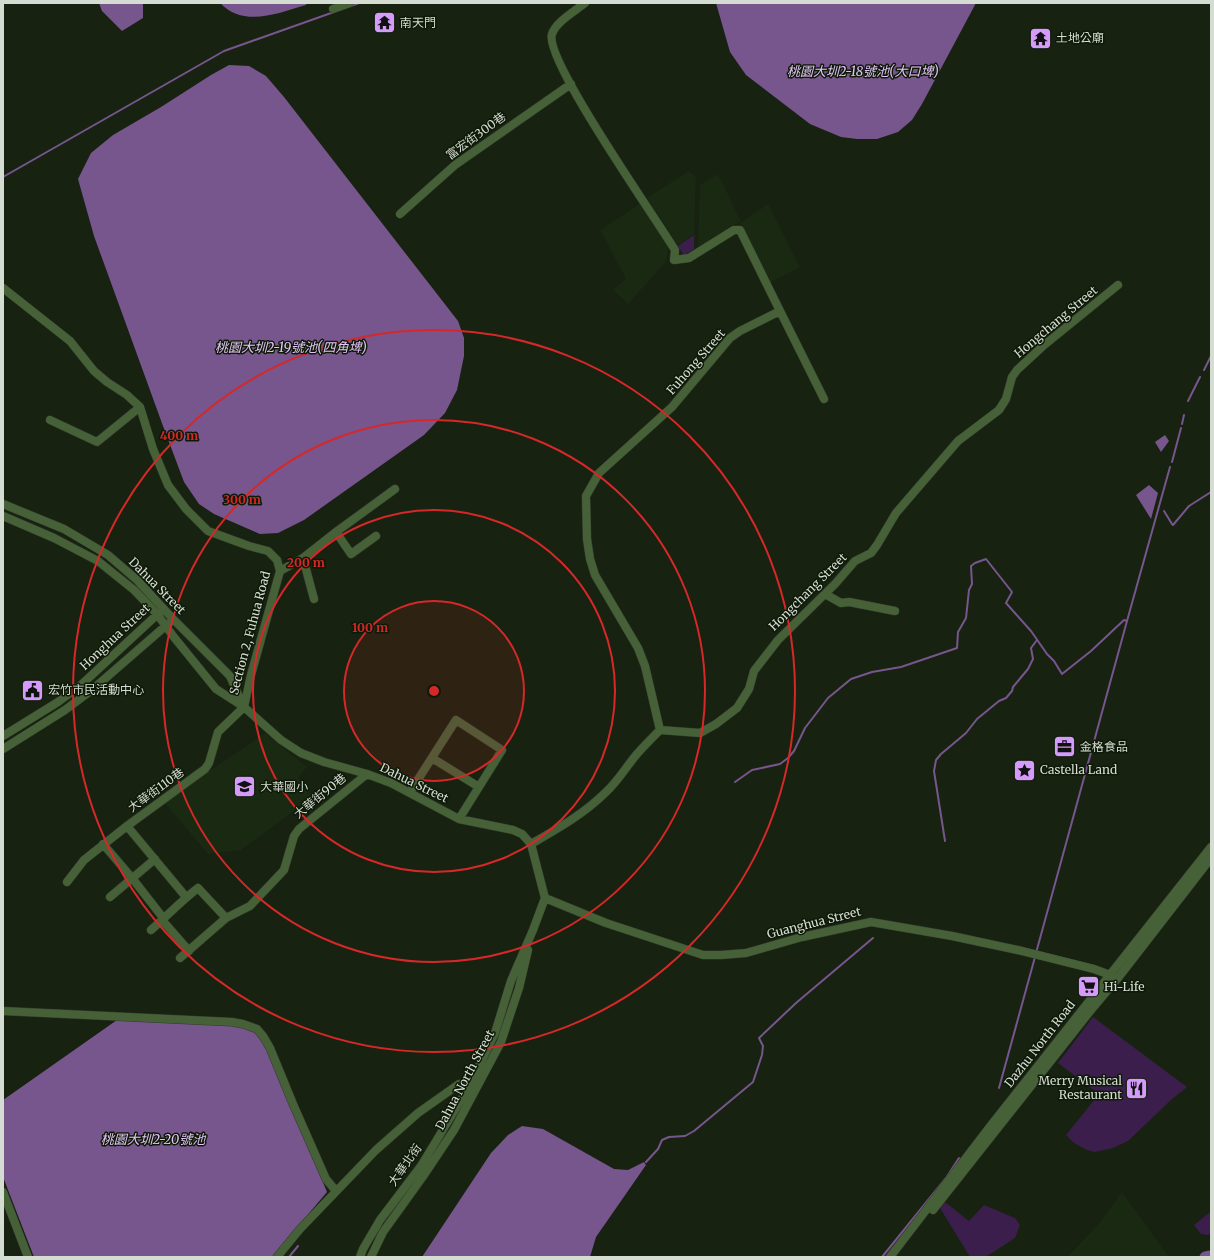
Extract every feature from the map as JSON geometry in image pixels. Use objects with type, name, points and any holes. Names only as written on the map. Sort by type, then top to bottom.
[{"type":"street","points":[[333,9],[350,3]]},
{"type":"street","points":[[585,3],[557,25],[551,35],[553,49],[591,122],[675,250],[674,260],[689,258],[734,230],[740,230],[824,399]]},
{"type":"street","name":"富宏街300巷","points":[[400,214],[455,165],[571,84]]},
{"type":"street","name":"Hongchang Street","points":[[660,730],[700,733],[716,724],[737,708],[749,689],[754,671],[778,640],[825,594],[855,561],[871,553],[896,513],[958,441],[999,410],[1006,399],[1012,377],[1017,370],[1043,346],[1118,285]]},
{"type":"street","points":[[3,288],[70,341],[94,371],[107,382],[127,395],[140,407],[97,442],[50,420]]},
{"type":"street","name":"Fuhong Street","points":[[660,730],[645,666],[638,648],[595,575],[590,560],[587,539],[586,496],[599,473],[672,407],[730,338],[740,331],[780,311]]},
{"type":"street","name":"Section 2, Fuhua Road","points":[[140,407],[153,449],[168,485],[186,509],[208,531],[249,546],[268,551],[277,560],[280,571],[251,675],[244,707]]},
{"type":"street","points":[[280,571],[303,558],[395,489]]},
{"type":"street","name":"Dahua Street","points":[[3,504],[30,514],[67,531],[108,555],[137,580],[173,619],[230,676],[244,707]]},
{"type":"street","name":"Dahua Street","points":[[3,516],[98,560],[134,590],[157,614],[216,689],[244,707],[280,740],[301,753],[324,762],[367,774],[391,783],[459,819],[513,830],[522,834],[531,844]]},
{"type":"street","points":[[63,543],[67,531]]},
{"type":"street","points":[[336,532],[351,554],[376,536]]},
{"type":"street","points":[[303,558],[314,599]]},
{"type":"street","points":[[825,594],[841,603],[848,602],[896,611]]},
{"type":"street","name":"Honghua Street","points":[[3,736],[60,701],[81,685],[164,609]]},
{"type":"street","name":"Honghua Street","points":[[3,747],[65,710],[93,689],[173,619]]},
{"type":"street","points":[[60,701],[65,710]]},
{"type":"street","name":"大華街110巷","points":[[67,882],[84,860],[103,844],[205,770],[209,763],[218,732],[244,707]]},
{"type":"street","points":[[410,792],[456,720],[502,750],[459,819]]},
{"type":"street","points":[[545,898],[531,844],[568,822],[593,804],[607,791],[636,755],[660,730]]},
{"type":"street","points":[[432,758],[479,787]]},
{"type":"street","name":"大華街90巷","points":[[180,958],[226,918],[250,906],[284,870],[294,836],[299,829],[367,774]]},
{"type":"street","points":[[127,826],[186,897]]},
{"type":"street","points":[[103,844],[132,878],[189,951]]},
{"type":"street","name":"Dazhu North Road","points":[[890,1257],[979,1140],[1211,847]]},
{"type":"street","name":"Dazhu North Road","points":[[896,1257],[1091,1010],[1118,978],[1211,858]]},
{"type":"street","points":[[110,897],[155,859]]},
{"type":"street","points":[[151,930],[186,897],[198,888],[226,918]]},
{"type":"street","name":"大華北街","points":[[360,1257],[380,1220],[420,1166],[473,1086],[496,1033],[511,980],[545,898]]},
{"type":"street","name":"Guanghua Street","points":[[545,898],[606,923],[703,955],[721,956],[746,953],[802,937],[871,922],[913,928],[1052,958],[1094,969],[1118,978]]},
{"type":"street","points":[[3,1011],[232,1022],[257,1029],[270,1048],[326,1179],[336,1191]]},
{"type":"street","points":[[277,1257],[300,1229],[376,1150],[418,1114],[459,1084],[473,1086]]},
{"type":"street","name":"Dahua North Street","points":[[371,1257],[383,1232],[454,1130],[473,1086]]},
{"type":"street","points":[[3,1192],[28,1257]]},
{"type":"shaded area","points":[[689,171],[696,177],[694,234],[678,245],[647,198]]},
{"type":"shaded area","points":[[718,174],[741,221],[698,247],[700,185]]},
{"type":"shaded area","points":[[641,203],[667,244],[668,252],[666,262],[628,304],[613,290],[626,279],[600,230]]},
{"type":"shaded area","points":[[768,204],[800,267],[769,283],[740,223]]},
{"type":"shaded area","points":[[694,235],[694,249],[686,254],[683,254],[678,246]]},
{"type":"shaded area","name":"大華國小","points":[[265,733],[307,767],[298,778],[313,797],[241,850],[208,854],[164,802]]},
{"type":"shaded area","points":[[1093,1017],[1187,1087],[1171,1100],[1128,1141],[1113,1148],[1095,1152],[1087,1150],[1074,1143],[1066,1135],[1099,1094],[1058,1063]]},
{"type":"shaded area","points":[[1122,1192],[1169,1257],[1067,1257],[1097,1226]]},
{"type":"shaded area","points":[[945,1202],[969,1221],[984,1205],[1015,1218],[1020,1225],[1015,1238],[985,1257],[970,1257],[940,1208]]},
{"type":"shaded area","points":[[1210,1212],[1211,1233],[1208,1235],[1201,1234],[1194,1225]]},
{"type":"water","points":[[99,3],[143,3],[143,18],[122,31],[102,11]]},
{"type":"water","points":[[220,3],[307,3],[306,5],[284,12],[250,17],[229,11]]},
{"type":"water","name":"桃園大圳2-18號池(大口埤)","points":[[716,3],[976,3],[912,120],[898,132],[877,139],[857,139],[841,137],[810,124],[746,75],[730,52]]},
{"type":"water","name":"桃園大圳2-19號池(四角埤)","points":[[229,65],[249,66],[266,76],[284,97],[458,321],[464,338],[464,356],[457,390],[445,413],[424,435],[304,520],[278,533],[260,534],[214,514],[199,504],[184,482],[94,236],[78,179],[91,153],[113,135]]},
{"type":"water","points":[[1165,435],[1169,441],[1161,452],[1155,442]]},
{"type":"water","points":[[1149,485],[1158,493],[1151,519],[1136,495]]},
{"type":"water","name":"桃園大圳2-20號池","points":[[117,1020],[231,1024],[256,1032],[265,1042],[327,1192],[272,1257],[34,1257],[3,1177],[3,1100]]},
{"type":"water","points":[[522,1126],[543,1129],[614,1169],[628,1170],[644,1162],[646,1165],[596,1237],[590,1257],[422,1257],[491,1153],[508,1135]]},
{"type":"waterway","points":[[351,6],[359,3]]},
{"type":"waterway","points":[[3,177],[224,51],[334,12]]},
{"type":"waterway","points":[[1204,370],[1211,356]]},
{"type":"waterway","points":[[1188,401],[1200,377]]},
{"type":"waterway","points":[[1182,424],[1184,415]]},
{"type":"waterway","points":[[1172,462],[1181,428]]},
{"type":"waterway","points":[[1127,621],[1170,467]]},
{"type":"waterway","points":[[1164,511],[1173,525],[1189,506],[1211,492]]},
{"type":"waterway","points":[[735,782],[752,770],[780,764],[788,758],[794,751],[805,728],[828,698],[851,679],[872,672],[901,667],[957,648],[958,632],[966,618],[969,590],[972,584],[971,566],[975,563],[986,559],[1012,592],[1006,603],[1031,631],[1062,674],[1091,651],[1124,620],[1127,621],[1036,953]]},
{"type":"waterway","points":[[945,841],[934,771],[936,760],[966,733],[977,719],[999,701],[1006,698],[1012,691],[1013,687],[1028,669],[1033,659],[1031,648],[1037,640]]},
{"type":"waterway","points":[[646,1162],[658,1149],[662,1140],[669,1137],[685,1136],[694,1131],[753,1082],[762,1055],[763,1046],[759,1038],[796,1003],[873,938]]},
{"type":"waterway","points":[[999,1088],[1035,957]]},
{"type":"waterway","points":[[882,1257],[946,1178],[959,1158]]},
{"type":"waterway","points":[[289,1257],[298,1246]]},
{"type":"waterway","points":[[1205,1257],[1209,1256]]},
{"type":"place","name":"南天門","points":[[385,23]]},
{"type":"place","name":"土地公廟","points":[[1040,38]]},
{"type":"place","name":"宏竹市民活動中心","points":[[33,690]]},
{"type":"place","name":"金格食品","points":[[1064,747]]},
{"type":"place","name":"Castella Land","points":[[1025,770]]},
{"type":"place","name":"大華國小","points":[[245,787]]},
{"type":"place","name":"Hi-Life","points":[[1088,987]]},
{"type":"place","name":"Merry Musical Restaurant","points":[[1137,1088]]}]
